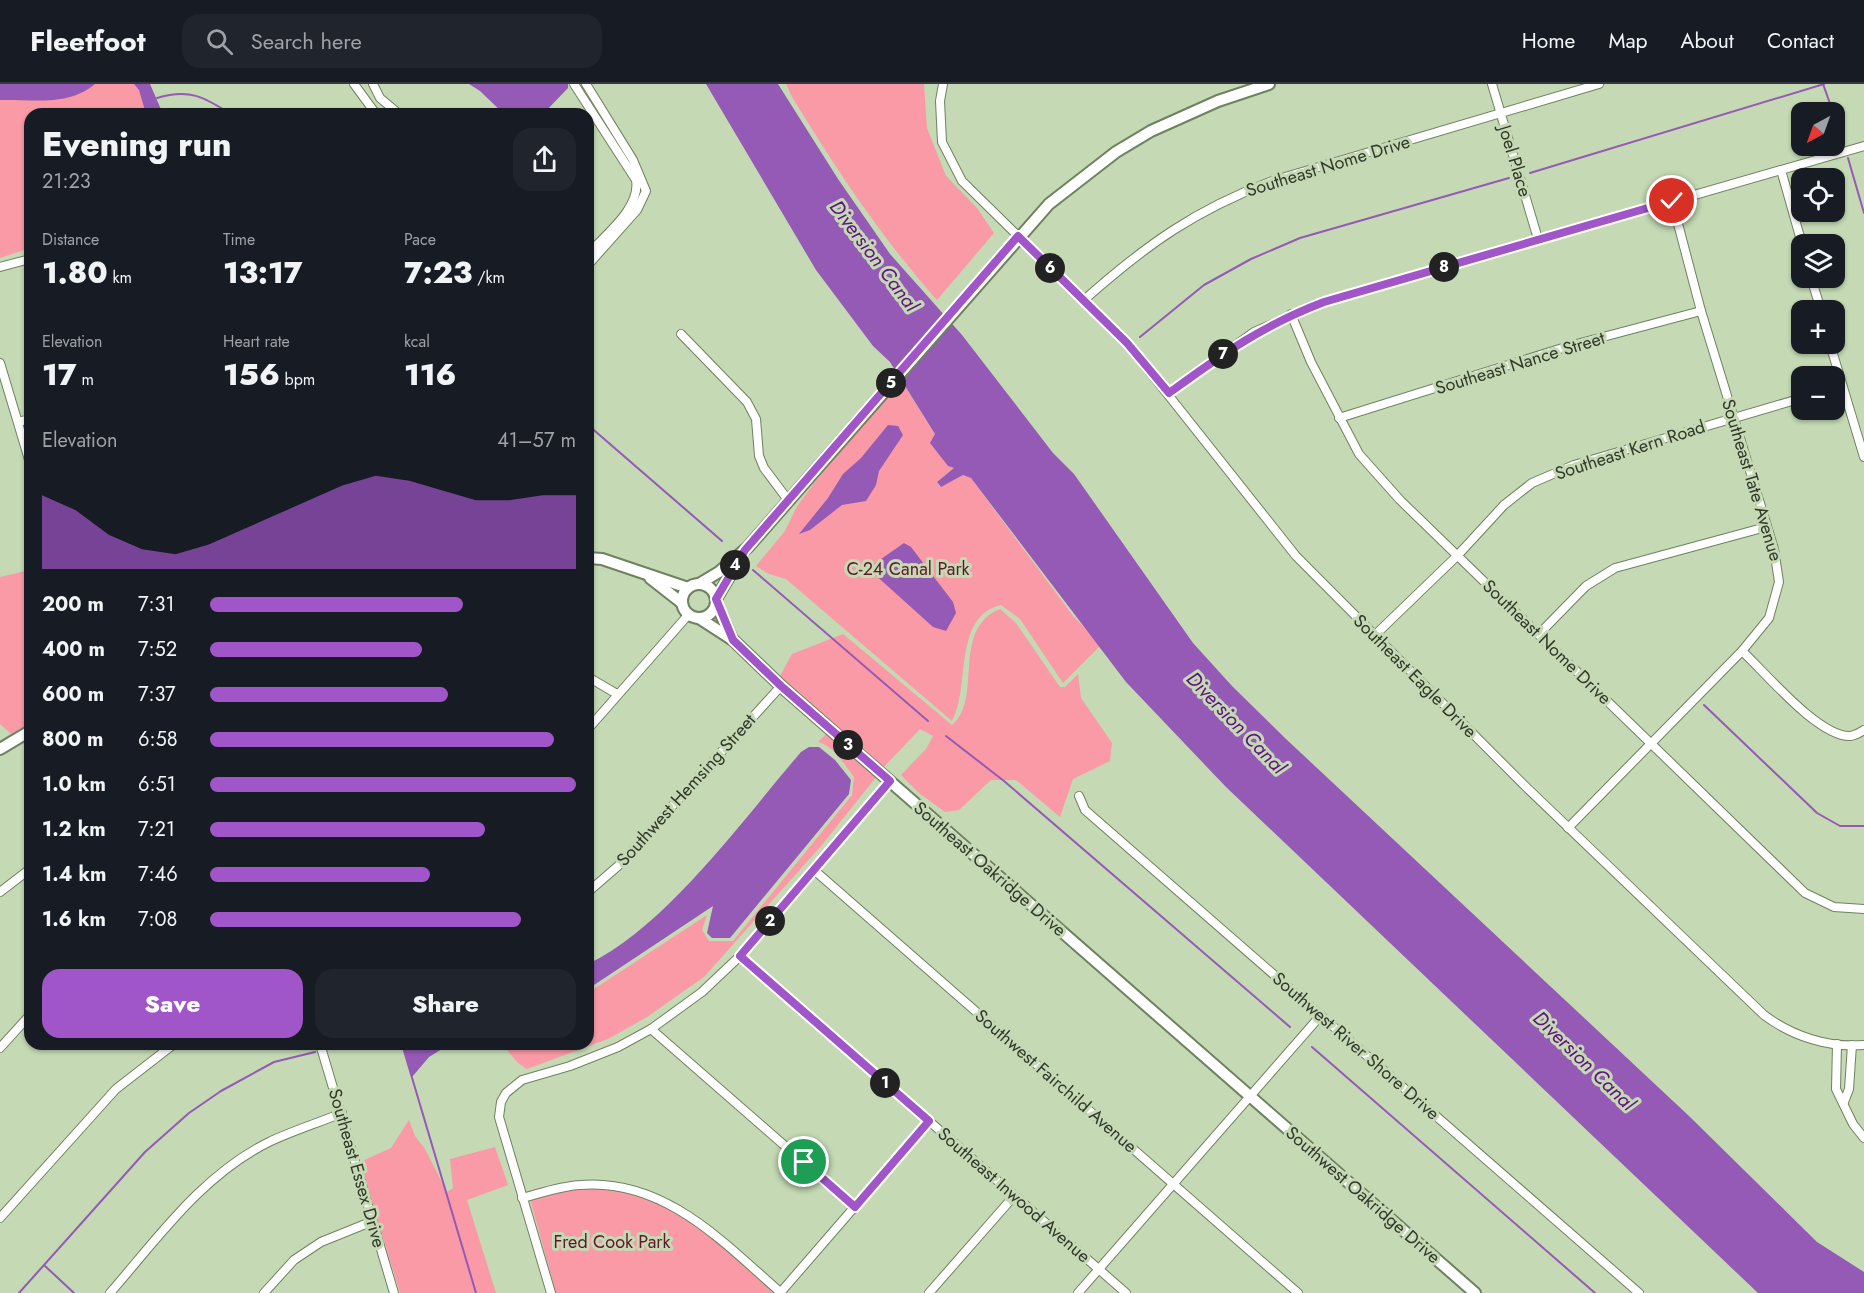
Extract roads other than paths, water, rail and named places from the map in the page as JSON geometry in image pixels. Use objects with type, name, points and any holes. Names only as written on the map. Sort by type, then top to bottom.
[{"type":"street","points":[[354,84],[372,108]]},
{"type":"street","points":[[373,84],[380,98],[392,108]]},
{"type":"street","points":[[574,84],[590,108]]},
{"type":"street","points":[[586,84],[640,182]]},
{"type":"street","name":"Southeast Eagle Drive","points":[[943,84],[940,100],[942,142],[962,181],[1127,343],[1169,393],[1296,556],[1568,828],[1764,1015],[1788,1031],[1837,1044],[1864,1045]]},
{"type":"street","points":[[682,603],[694,586],[719,572],[745,550],[1018,236],[1049,204],[1116,152],[1185,114],[1269,84]]},
{"type":"street","name":"Joel Place","points":[[1492,84],[1538,239]]},
{"type":"street","name":"Southeast Nome Drive","points":[[1084,300],[1127,261],[1169,231],[1206,209],[1240,193],[1599,84]]},
{"type":"street","points":[[586,102],[594,98]]},
{"type":"street","points":[[594,114],[646,191],[644,200],[594,248]]},
{"type":"street","points":[[1169,393],[1234,345],[1291,314],[1538,239],[1864,146]]},
{"type":"street","points":[[1781,170],[1799,234]]},
{"type":"street","name":"Southeast Tate Avenue","points":[[1568,828],[1742,651],[1769,618],[1776,603],[1779,582],[1778,565],[1701,311],[1672,201]]},
{"type":"street","points":[[594,257],[613,231]]},
{"type":"street","points":[[0,267],[24,261]]},
{"type":"street","name":"Southeast Nance Street","points":[[1339,418],[1569,346],[1701,311]]},
{"type":"street","name":"Southeast Nome Drive","points":[[1291,314],[1339,418],[1359,454],[1400,500],[1805,893],[1834,908],[1864,909]]},
{"type":"street","points":[[681,334],[747,402],[756,420],[759,456],[764,468],[788,500]]},
{"type":"street","points":[[0,363],[24,442]]},
{"type":"street","name":"Southeast Kern Road","points":[[1374,636],[1457,556],[1504,505],[1532,483],[1574,465],[1791,401]]},
{"type":"street","points":[[1845,407],[1864,457]]},
{"type":"street","points":[[18,422],[24,420]]},
{"type":"street","points":[[1539,634],[1586,586],[1616,568],[1766,527]]},
{"type":"street","points":[[594,722],[617,694],[694,616],[712,612],[745,550]]},
{"type":"street","points":[[594,558],[694,586],[708,586],[716,601]]},
{"type":"street","points":[[645,574],[682,603],[694,616]]},
{"type":"street","name":"Southeast Oakridge Drive","points":[[716,601],[733,640]]},
{"type":"street","name":"Southeast Oakridge Drive","points":[[694,616],[733,640],[781,686],[1250,1096]]},
{"type":"street","points":[[1742,651],[1813,719],[1829,730],[1851,736],[1864,730]]},
{"type":"street","points":[[594,681],[617,694]]},
{"type":"street","name":"Southwest Hemsing Street","points":[[594,887],[618,866],[781,686]]},
{"type":"street","points":[[0,749],[24,735]]},
{"type":"street","points":[[551,1293],[499,1117],[501,1102],[506,1093],[522,1080],[594,1057],[651,1029],[702,992],[740,956],[890,781]]},
{"type":"street","name":"Southwest River Shore Drive","points":[[1079,796],[1085,810],[1639,1293]]},
{"type":"street","name":"Southwest Fairchild Avenue","points":[[814,870],[1298,1293]]},
{"type":"street","points":[[0,892],[24,874]]},
{"type":"street","name":"Southeast Inwood Avenue","points":[[740,956],[1125,1293]]},
{"type":"street","points":[[1078,1293],[1321,1015]]},
{"type":"street","points":[[0,1047],[24,1021]]},
{"type":"street","points":[[651,1029],[855,1207]]},
{"type":"street","points":[[1837,1044],[1836,1089],[1853,1124],[1864,1138]]},
{"type":"street","points":[[1844,1102],[1849,1089],[1852,1046]]},
{"type":"street","points":[[2,1212],[117,1089],[166,1050]]},
{"type":"street","name":"Southeast Essex Drive","points":[[322,1050],[394,1293]]},
{"type":"street","points":[[1836,1076],[1849,1076]]},
{"type":"street","name":"Southwest Oakridge Drive","points":[[1250,1096],[1475,1293]]},
{"type":"street","points":[[110,1293],[191,1199],[225,1170],[268,1143],[342,1113]]},
{"type":"street","points":[[522,1198],[581,1185],[622,1187],[672,1204],[705,1226],[780,1293],[929,1121]]},
{"type":"street","points":[[929,1293],[1014,1196]]},
{"type":"street","points":[[264,1293],[294,1260],[321,1242],[373,1221]]},
{"type":"water","points":[[0,84],[95,84],[73,96],[37,101],[0,100]]},
{"type":"water","points":[[134,84],[150,84],[160,108],[144,108],[139,90]]},
{"type":"water","points":[[469,84],[568,84],[568,88],[549,108],[498,108]]},
{"type":"water","name":"Diversion Canal","points":[[706,84],[778,84],[838,179],[890,254],[962,335],[1053,453],[1074,474],[1193,643],[1232,686],[1286,739],[1689,1116],[1817,1242],[1864,1272],[1864,1293],[1758,1293],[1226,787],[1126,682],[971,478],[963,475],[941,487],[937,482],[954,468],[948,466],[930,443],[935,434],[890,362],[873,346],[816,270]]},
{"type":"water","points":[[888,425],[898,426],[903,435],[879,471],[876,485],[866,501],[842,505],[810,530],[799,534],[828,498],[843,474],[861,458]]},
{"type":"water","points":[[904,543],[911,547],[953,602],[956,613],[946,631],[933,627],[872,572],[874,564]]},
{"type":"water","points":[[809,747],[819,747],[835,760],[851,780],[849,794],[730,938],[712,938],[707,933],[713,906],[594,985],[594,960],[617,947],[646,925],[675,898],[801,752]]},
{"type":"water","points":[[404,1050],[440,1050],[429,1057],[412,1077]]},
{"type":"waterway","points":[[1823,84],[1829,102]]},
{"type":"waterway","points":[[1530,173],[1824,84]]},
{"type":"waterway","points":[[157,98],[187,94],[204,99],[221,108]]},
{"type":"waterway","points":[[1848,158],[1864,213]]},
{"type":"waterway","points":[[1140,337],[1204,285],[1251,259],[1300,238],[1509,178]]},
{"type":"waterway","points":[[594,430],[722,541]]},
{"type":"waterway","points":[[753,570],[928,721]]},
{"type":"waterway","points":[[1704,705],[1817,813],[1840,826],[1864,826]]},
{"type":"waterway","points":[[946,736],[1004,781],[1290,1027]]},
{"type":"waterway","points":[[1312,1047],[1595,1293]]},
{"type":"waterway","points":[[404,1050],[476,1293]]},
{"type":"waterway","points":[[19,1293],[145,1152],[189,1113],[221,1091],[274,1062],[315,1052]]},
{"type":"waterway","points":[[45,1266],[74,1293]]},
{"type":"park label","name":"C-24 Canal Park","points":[[908,569]]},
{"type":"park label","name":"Fred Cook Park","points":[[612,1242]]}]
